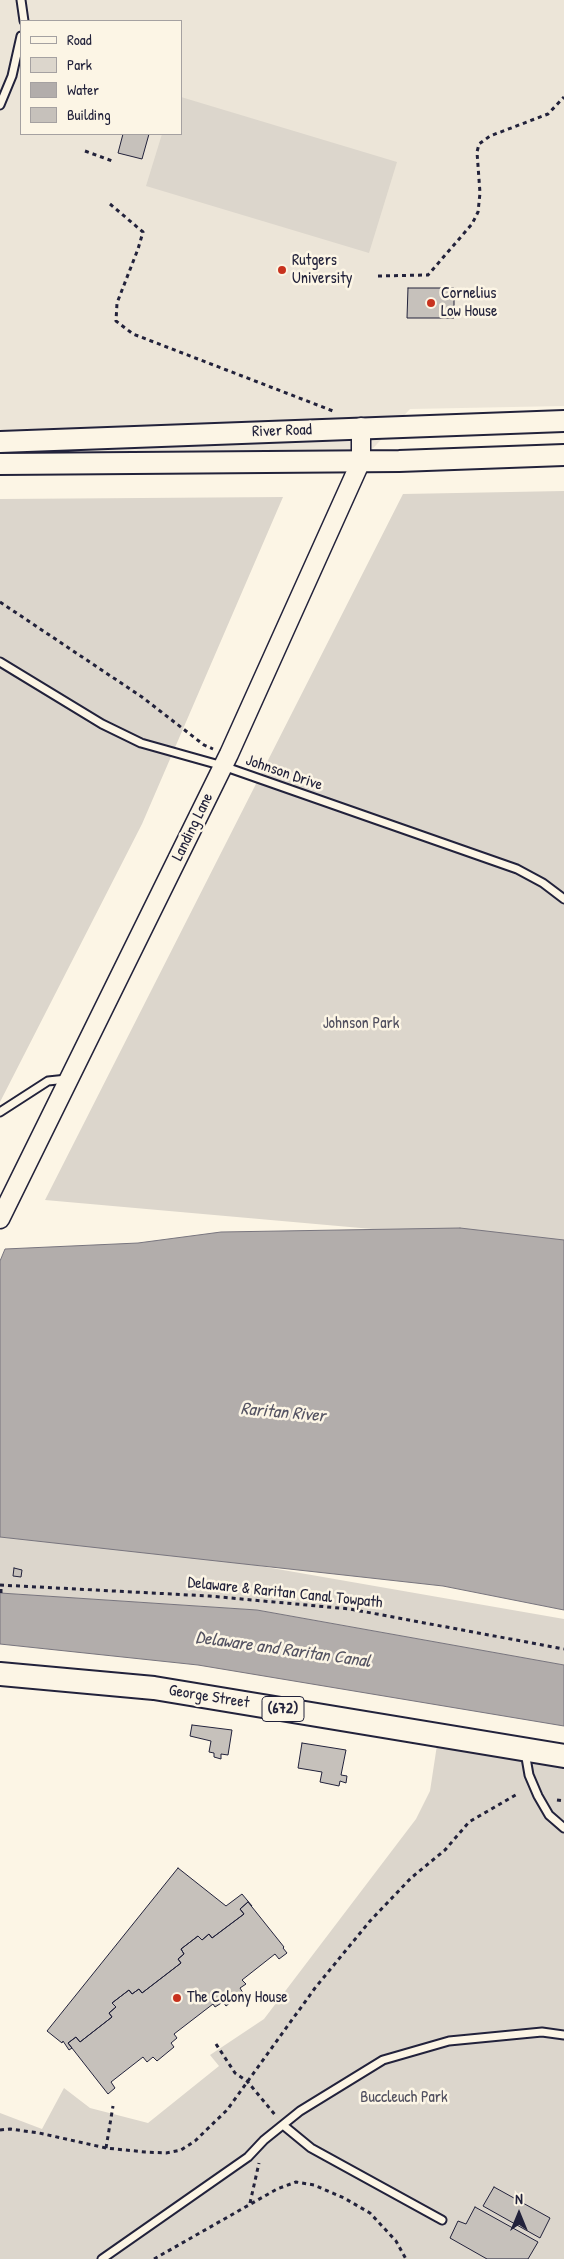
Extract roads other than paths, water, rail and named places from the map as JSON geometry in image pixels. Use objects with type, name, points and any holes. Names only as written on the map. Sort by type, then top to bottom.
[{"type":"main road","name":"River Road","points":[[0,442],[361,427],[564,421]]},
{"type":"main road","name":"River Road","points":[[0,464],[361,461],[564,455]]},
{"type":"main road","name":"George Street","points":[[0,1674],[154,1688],[564,1756]]},
{"type":"street","name":"Landing Lane","points":[[0,1219],[223,766],[361,461],[361,427]]},
{"type":"lane","points":[[21,0],[24,20]]},
{"type":"lane","points":[[0,106],[12,76],[20,40]]},
{"type":"lane","name":"Johnson Drive","points":[[0,662],[102,724],[141,743],[223,766],[517,869],[543,883],[564,899]]},
{"type":"lane","points":[[0,1112],[48,1081],[68,1079]]},
{"type":"lane","points":[[525,1750],[529,1775],[538,1796],[549,1815],[564,1828]]},
{"type":"lane","points":[[102,2259],[248,2157],[264,2140],[300,2111],[383,2060],[449,2041],[542,2032],[564,2035]]},
{"type":"lane","points":[[283,2124],[311,2148],[442,2220]]},
{"type":"water","name":"Raritan River","points":[[460,1228],[564,1240],[564,1610],[443,1586],[0,1537],[0,1261],[5,1249],[138,1243],[221,1232]]},
{"type":"water","name":"Delaware and Raritan Canal","points":[[0,1593],[257,1610],[564,1665],[564,1726],[198,1665],[0,1644]]},
{"type":"place","name":"Rutgers University","points":[[282,270]]},
{"type":"place","name":"Cornelius Low House","points":[[431,303]]},
{"type":"place","name":"The Colony House","points":[[177,1998]]},
{"type":"park label","name":"Johnson Park","points":[[361,1024]]},
{"type":"park label","name":"Buccleuch Park","points":[[404,2098]]}]
